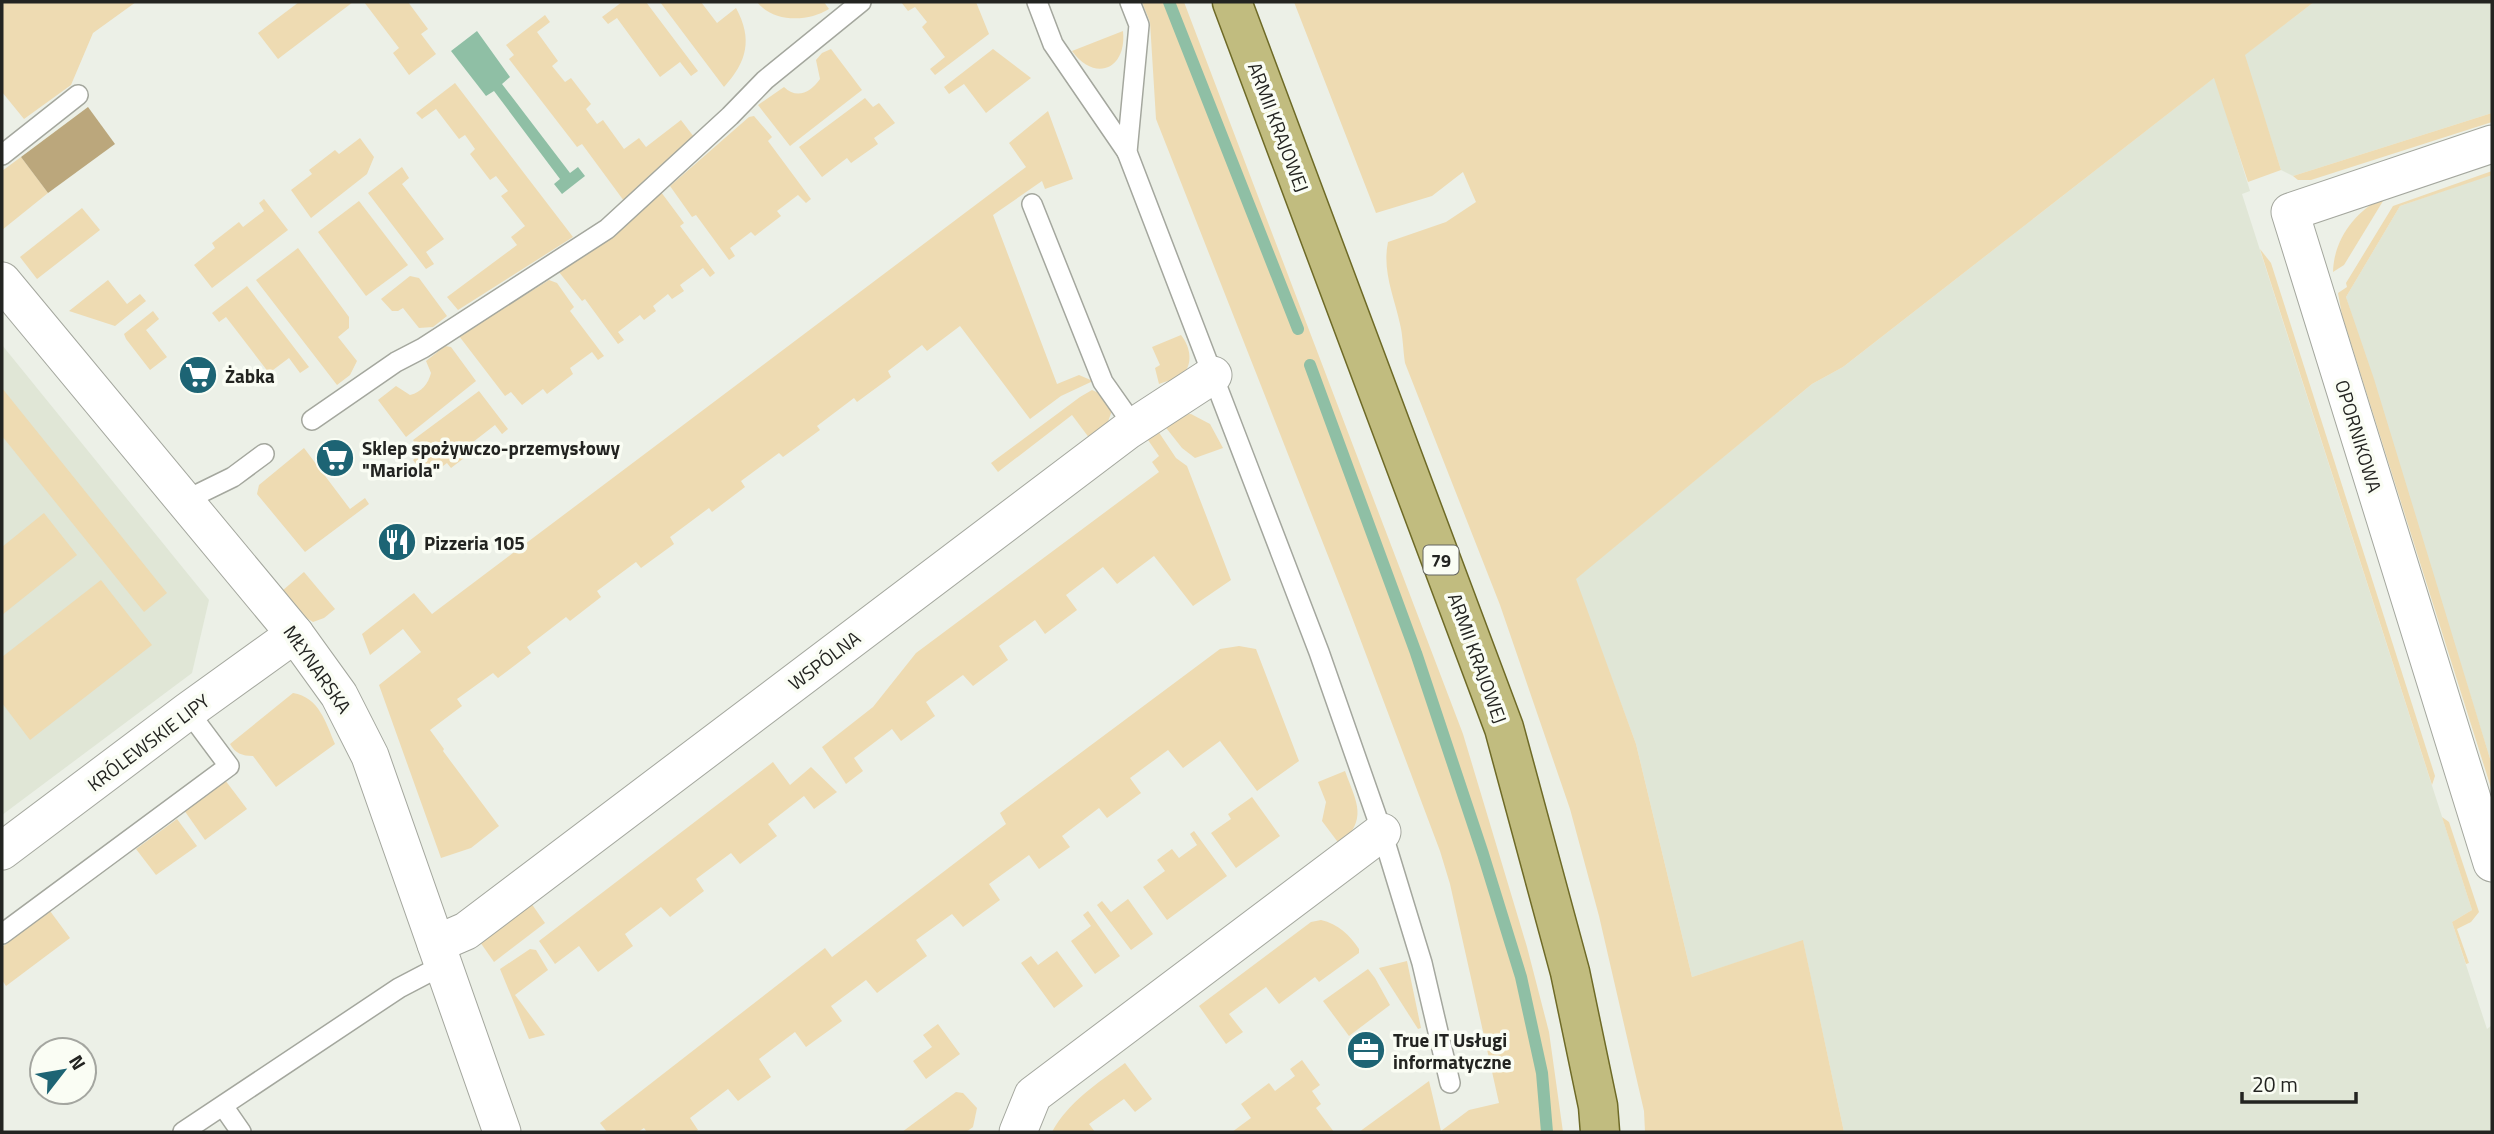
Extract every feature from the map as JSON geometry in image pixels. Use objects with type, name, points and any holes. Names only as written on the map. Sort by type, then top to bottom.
[{"type":"main road","name":"ARMII KRAJOWEJ","points":[[1232,2],[1504,727],[1570,972],[1601,1132]]},
{"type":"street","name":"OPORNIKOWA","points":[[2492,144],[2290,212],[2492,863]]},
{"type":"street","name":"MŁYNARSKA","points":[[2,281],[295,634],[339,695],[370,756],[502,1132]]},
{"type":"street","name":"WSPÓLNA","points":[[439,955],[466,931],[1134,426],[1213,375]]},
{"type":"street","name":"KRÓLEWSKIE LIPY","points":[[2,851],[295,634]]},
{"type":"street","points":[[1017,1132],[1033,1094],[1382,832]]},
{"type":"lane","points":[[312,420],[396,362],[423,348],[607,229],[730,116],[765,80],[861,2]]},
{"type":"lane","points":[[1037,2],[1053,44],[1127,152],[1319,652],[1382,832],[1422,963],[1450,1083]]},
{"type":"lane","points":[[1127,152],[1139,25],[1130,2]]},
{"type":"lane","points":[[2,155],[78,95]]},
{"type":"lane","points":[[1032,204],[1104,382],[1134,426]]},
{"type":"lane","points":[[184,501],[233,477],[264,454]]},
{"type":"lane","points":[[2,934],[229,766],[188,711]]},
{"type":"lane","points":[[183,1132],[399,988],[439,955]]},
{"type":"lane","points":[[223,1106],[240,1132]]},
{"type":"shaded area","points":[[2,2],[136,2],[93,33],[71,85],[24,119],[2,92]]},
{"type":"shaded area","points":[[299,2],[353,2],[278,59],[258,33]]},
{"type":"shaded area","points":[[364,2],[408,2],[428,29],[421,34],[436,54],[409,75],[393,53],[399,48]]},
{"type":"shaded area","points":[[622,2],[646,2],[698,71],[691,76],[680,62],[660,77],[617,18],[608,24],[602,17]]},
{"type":"shaded area","points":[[660,2],[701,2],[717,23],[736,8],[745,30],[745,50],[738,68],[724,87]]},
{"type":"shaded area","points":[[757,2],[824,2],[829,9],[811,16],[792,18],[772,14]]},
{"type":"shaded area","points":[[901,2],[976,2],[989,34],[935,75],[930,69],[945,57],[922,27],[927,22],[915,7],[908,11]]},
{"type":"shaded area","points":[[1142,2],[1184,2],[1463,734],[1527,947],[1549,1032],[1563,1132],[1359,1132],[1429,1081],[1441,1131],[1469,1110],[1499,1103],[1450,884],[1440,851],[1347,604],[1156,119],[1150,22]]},
{"type":"shaded area","points":[[1294,2],[2314,2],[2245,55],[2281,170],[2248,182],[2214,78],[1843,367],[1812,384],[1576,579],[1636,744],[1692,977],[1803,940],[1844,1132],[1645,1132],[1644,1111],[1599,916],[1570,809],[1500,605],[1405,363],[1401,329],[1386,263],[1388,242],[1446,222],[1476,202],[1463,172],[1432,196],[1376,213]]},
{"type":"shaded area","points":[[2314,2],[2492,2],[2492,113],[2293,176],[2281,170],[2244,55]]},
{"type":"shaded area","points":[[545,15],[550,22],[537,32],[558,61],[552,66],[565,82],[571,78],[591,104],[586,109],[597,124],[603,120],[624,149],[639,138],[646,147],[681,120],[694,137],[624,201],[582,144],[577,147],[509,59],[514,55],[506,45]]},
{"type":"shaded area","points":[[477,31],[510,77],[502,84],[570,173],[578,167],[585,176],[562,194],[554,184],[560,179],[494,91],[486,96],[451,51]]},
{"type":"shaded area","points":[[1123,31],[1120,55],[1108,67],[1090,67],[1072,51]]},
{"type":"shaded area","points":[[831,49],[862,90],[790,146],[758,105],[784,87],[799,94],[812,88],[820,79],[816,60]]},
{"type":"shaded area","points":[[993,49],[1031,78],[986,113],[964,84],[949,94],[944,87]]},
{"type":"shaded area","points":[[2215,77],[2250,191],[2242,194],[2472,910],[2452,922],[2487,1029],[2492,1025],[2492,1132],[1844,1132],[1803,941],[1692,977],[1636,744],[1575,579],[1812,384],[1843,367]]},
{"type":"shaded area","points":[[455,83],[573,237],[458,310],[447,297],[517,245],[511,237],[525,226],[501,196],[508,191],[496,176],[490,180],[470,154],[475,149],[465,135],[459,139],[436,109],[422,119],[416,113]]},
{"type":"shaded area","points":[[865,98],[873,107],[879,103],[895,123],[874,138],[878,144],[851,163],[847,158],[822,177],[799,147]]},
{"type":"shaded area","points":[[88,107],[115,144],[48,193],[21,157]]},
{"type":"shaded area","points":[[1048,111],[1073,179],[1045,189],[1042,181],[993,215],[1057,384],[1079,375],[1093,381],[1061,396],[1030,419],[960,326],[927,351],[922,345],[888,371],[891,377],[857,402],[854,398],[817,426],[820,430],[783,457],[779,453],[741,481],[745,487],[712,512],[709,508],[670,537],[674,544],[641,568],[636,562],[597,591],[601,597],[570,621],[566,617],[527,647],[531,653],[498,678],[493,673],[457,699],[462,706],[430,730],[499,826],[471,848],[441,858],[379,685],[421,652],[403,629],[370,655],[362,634],[414,593],[432,614],[1026,167],[1009,143]]},
{"type":"shaded area","points":[[2492,113],[2492,122],[2311,180],[2298,180],[2293,176]]},
{"type":"shaded area","points":[[754,116],[772,137],[768,141],[811,199],[806,203],[798,195],[777,211],[781,216],[755,236],[751,232],[730,248],[735,256],[729,260],[696,215],[692,217],[670,186],[749,117]]},
{"type":"shaded area","points":[[360,138],[374,157],[367,174],[311,218],[291,190],[312,174],[309,170],[335,150],[339,154]]},
{"type":"shaded area","points":[[21,157],[48,193],[2,230],[2,171]]},
{"type":"shaded area","points":[[402,167],[409,178],[402,184],[444,239],[426,252],[434,264],[426,269],[368,193]]},
{"type":"shaded area","points":[[2492,171],[2492,175],[2400,206],[2346,297],[2374,379],[2492,765],[2492,791],[2342,315],[2338,293],[2347,287],[2346,283],[2393,206]]},
{"type":"shaded area","points":[[2492,174],[2492,765],[2346,297],[2400,206]]},
{"type":"shaded area","points":[[661,192],[684,223],[680,226],[715,273],[710,277],[703,268],[680,285],[684,291],[672,299],[668,294],[653,306],[656,311],[644,320],[640,315],[618,332],[624,340],[618,344],[585,299],[582,301],[559,272],[619,231]]},
{"type":"shaded area","points":[[2383,197],[2344,265],[2333,272],[2337,249],[2348,228],[2363,211]]},
{"type":"shaded area","points":[[264,199],[288,230],[212,288],[194,265],[215,248],[212,243],[239,222],[243,227],[264,211],[259,203]]},
{"type":"shaded area","points":[[359,201],[408,265],[366,296],[318,232]]},
{"type":"shaded area","points":[[82,208],[100,230],[37,279],[20,257]]},
{"type":"shaded area","points":[[298,248],[349,317],[349,328],[338,337],[357,361],[350,375],[337,385],[256,280]]},
{"type":"shaded area","points":[[2260,249],[2271,263],[2435,776],[2432,785]]},
{"type":"shaded area","points":[[410,276],[419,278],[447,316],[433,327],[419,328],[403,308],[392,311],[381,299]]},
{"type":"shaded area","points":[[108,280],[127,304],[140,294],[146,301],[115,326],[69,311]]},
{"type":"shaded area","points":[[549,280],[557,283],[574,307],[570,311],[604,356],[598,360],[592,352],[570,368],[573,374],[547,394],[543,389],[522,405],[511,392],[505,396],[459,336]]},
{"type":"shaded area","points":[[247,286],[309,367],[300,373],[289,358],[269,373],[226,317],[219,322],[212,313]]},
{"type":"shaded area","points":[[153,311],[159,319],[146,330],[167,357],[150,370],[124,334]]},
{"type":"shaded area","points":[[1181,335],[1189,350],[1188,367],[1178,377],[1159,384],[1155,368],[1160,365],[1152,347]]},
{"type":"shaded area","points":[[2,345],[209,600],[192,673],[2,815]]},
{"type":"shaded area","points":[[445,346],[451,347],[476,381],[406,437],[378,400],[396,386],[410,395],[421,390],[431,373],[426,361]]},
{"type":"shaded area","points":[[2,388],[167,593],[144,612],[2,436]]},
{"type":"shaded area","points":[[1092,390],[1101,394],[1113,408],[1106,427],[1090,439],[1072,415],[998,472],[991,463]]},
{"type":"shaded area","points":[[479,391],[508,429],[502,434],[495,425],[473,442],[477,448],[451,468],[447,463],[427,478],[413,460],[422,452],[413,440]]},
{"type":"shaded area","points":[[1191,414],[1210,424],[1223,448],[1195,458],[1182,448],[1163,424],[1176,415]]},
{"type":"shaded area","points":[[1156,428],[1176,458],[1187,466],[1231,580],[1193,606],[1154,556],[1117,584],[1103,567],[1066,595],[1077,610],[1045,634],[1035,620],[999,646],[1008,660],[973,686],[963,675],[926,702],[935,716],[901,741],[892,729],[854,758],[863,771],[846,784],[822,747],[873,707],[916,653],[1159,472],[1152,462],[1159,456],[1148,440]]},
{"type":"shaded area","points":[[304,448],[350,509],[365,498],[369,504],[305,552],[257,494],[259,485]]},
{"type":"shaded area","points":[[44,513],[77,555],[2,615],[2,547]]},
{"type":"shaded area","points":[[304,572],[335,609],[324,618],[313,622],[305,617],[282,591]]},
{"type":"shaded area","points":[[101,580],[152,645],[30,740],[2,703],[2,657]]},
{"type":"shaded area","points":[[1239,646],[1256,649],[1299,761],[1257,791],[1220,741],[1183,768],[1168,750],[1130,778],[1141,793],[1107,818],[1099,808],[1062,836],[1070,847],[1039,869],[1029,855],[989,884],[1000,900],[963,927],[952,914],[916,940],[927,956],[877,993],[866,980],[831,1006],[842,1021],[806,1047],[795,1032],[759,1059],[771,1077],[738,1101],[728,1089],[690,1118],[698,1130],[695,1132],[647,1132],[644,1128],[638,1132],[607,1132],[600,1123],[825,948],[832,957],[1006,824],[1000,813],[1220,649]]},
{"type":"shaded area","points":[[293,693],[302,695],[315,705],[335,744],[276,787],[253,756],[239,753],[230,744]]},
{"type":"shaded area","points":[[773,762],[790,785],[811,767],[837,792],[814,809],[804,796],[768,824],[777,836],[740,864],[731,853],[696,879],[704,891],[670,917],[661,907],[625,934],[633,946],[598,972],[579,946],[555,964],[539,941]]},
{"type":"shaded area","points":[[1345,771],[1358,810],[1354,827],[1340,845],[1322,821],[1326,802],[1318,782]]},
{"type":"shaded area","points":[[225,780],[247,809],[205,840],[184,810]]},
{"type":"shaded area","points":[[1252,797],[1280,836],[1236,868],[1211,833],[1231,819],[1228,814]]},
{"type":"shaded area","points":[[2442,817],[2449,822],[2479,912],[2471,922],[2457,929],[2469,963],[2466,964],[2452,922],[2472,910]]},
{"type":"shaded area","points":[[177,819],[197,846],[156,875],[136,849]]},
{"type":"shaded area","points":[[1194,831],[1227,876],[1167,920],[1143,887],[1165,871],[1157,860],[1172,849],[1179,858],[1197,845],[1190,834]]},
{"type":"shaded area","points":[[1128,899],[1153,934],[1131,950],[1097,905],[1102,901],[1111,912]]},
{"type":"shaded area","points":[[531,903],[545,923],[494,962],[480,942]]},
{"type":"shaded area","points":[[50,911],[70,938],[6,986],[2,980],[2,947]]},
{"type":"shaded area","points":[[1088,911],[1120,956],[1095,974],[1071,941],[1091,926],[1083,915]]},
{"type":"shaded area","points":[[1321,920],[1333,924],[1348,935],[1359,953],[1319,982],[1315,977],[1279,1004],[1266,987],[1229,1014],[1243,1032],[1226,1044],[1199,1006],[1311,922]]},
{"type":"shaded area","points":[[530,949],[536,950],[548,970],[515,995],[545,1035],[529,1039],[500,969]]},
{"type":"shaded area","points":[[1057,951],[1083,986],[1054,1008],[1021,963],[1031,956],[1038,965]]},
{"type":"shaded area","points":[[1407,961],[1421,1028],[1418,1029],[1379,968]]},
{"type":"shaded area","points":[[1368,969],[1390,1005],[1349,1036],[1323,1001]]},
{"type":"shaded area","points":[[938,1024],[960,1054],[926,1079],[913,1061],[932,1047],[923,1035]]},
{"type":"shaded area","points":[[1302,1060],[1320,1085],[1312,1091],[1321,1104],[1316,1108],[1334,1132],[1232,1132],[1251,1118],[1241,1104],[1269,1083],[1275,1091],[1295,1076],[1290,1069]]},
{"type":"shaded area","points":[[1125,1063],[1152,1099],[1135,1112],[1124,1099],[1089,1124],[1095,1132],[1052,1132],[1075,1102]]},
{"type":"shaded area","points":[[956,1092],[963,1093],[977,1108],[973,1127],[966,1132],[902,1132]]},
{"type":"waterway","points":[[1169,2],[1298,329]]},
{"type":"waterway","points":[[1310,365],[1416,653],[1483,854],[1521,977],[1542,1073],[1547,1132]]},
{"type":"place","name":"Żabka","points":[[198,375]]},
{"type":"place","name":"Sklep spożywczo-przemysłowy \"Mariola\"","points":[[335,458]]},
{"type":"place","name":"Pizzeria 105","points":[[397,542]]},
{"type":"place","name":"True IT Usługi informatyczne","points":[[1366,1050]]}]
